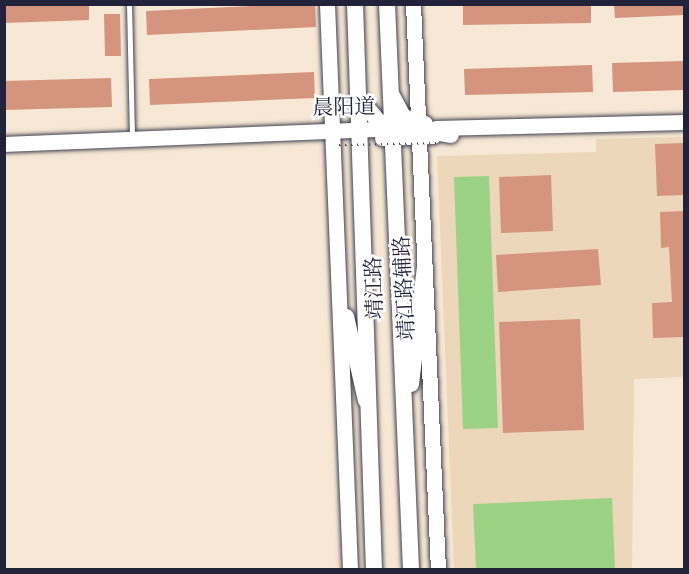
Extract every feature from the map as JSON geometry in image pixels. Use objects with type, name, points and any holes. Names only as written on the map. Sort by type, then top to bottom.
[{"type":"main road","points":[[327,4],[350,570]]},
{"type":"main road","name":"靖江路","points":[[355,4],[374,570]]},
{"type":"main road","name":"靖江路","points":[[387,4],[390,90],[407,129],[406,408],[411,570]]},
{"type":"main road","name":"靖江路辅路","points":[[413,4],[407,129],[425,267],[438,570]]},
{"type":"main road","points":[[390,90],[407,129]]},
{"type":"main road","points":[[359,93],[371,118],[407,129],[447,135],[684,129]]},
{"type":"main road","points":[[447,135],[684,122]]},
{"type":"main road","name":"晨阳道","points":[[4,151],[334,138],[407,129]]},
{"type":"main road","name":"晨阳道","points":[[4,144],[132,138],[334,138]]},
{"type":"main road","points":[[406,408],[425,267]]},
{"type":"main road","points":[[338,286],[368,408]]},
{"type":"lane","points":[[129,4],[132,138]]},
{"type":"path","points":[[334,138],[447,135]]},
{"type":"shaded area","points":[[684,137],[684,377],[634,379],[632,569],[454,569],[437,156],[596,152],[596,139]]},
{"type":"green space","points":[[489,176],[498,428],[463,429],[454,177]]},
{"type":"green space","points":[[612,498],[615,569],[476,569],[473,504]]},
{"type":"building","points":[[4,4],[89,4],[89,20],[4,23]]},
{"type":"building","points":[[315,4],[316,27],[147,35],[146,11]]},
{"type":"building","points":[[463,4],[591,4],[591,23],[463,25]]},
{"type":"building","points":[[614,4],[684,4],[684,15],[615,18]]},
{"type":"building","points":[[104,14],[120,14],[121,56],[105,56]]},
{"type":"building","points":[[684,61],[684,90],[613,92],[612,63]]},
{"type":"building","points":[[592,65],[593,92],[465,95],[464,69]]},
{"type":"building","points":[[314,72],[315,98],[150,105],[149,79]]},
{"type":"building","points":[[111,78],[112,107],[4,110],[4,81]]},
{"type":"building","points":[[684,143],[684,195],[657,196],[655,144]]},
{"type":"building","points":[[551,175],[553,231],[501,233],[499,177]]},
{"type":"building","points":[[684,211],[684,337],[653,338],[652,303],[672,302],[669,247],[661,248],[660,212]]},
{"type":"building","points":[[598,249],[601,285],[498,292],[496,255]]},
{"type":"building","points":[[580,319],[584,430],[503,433],[499,322]]}]
